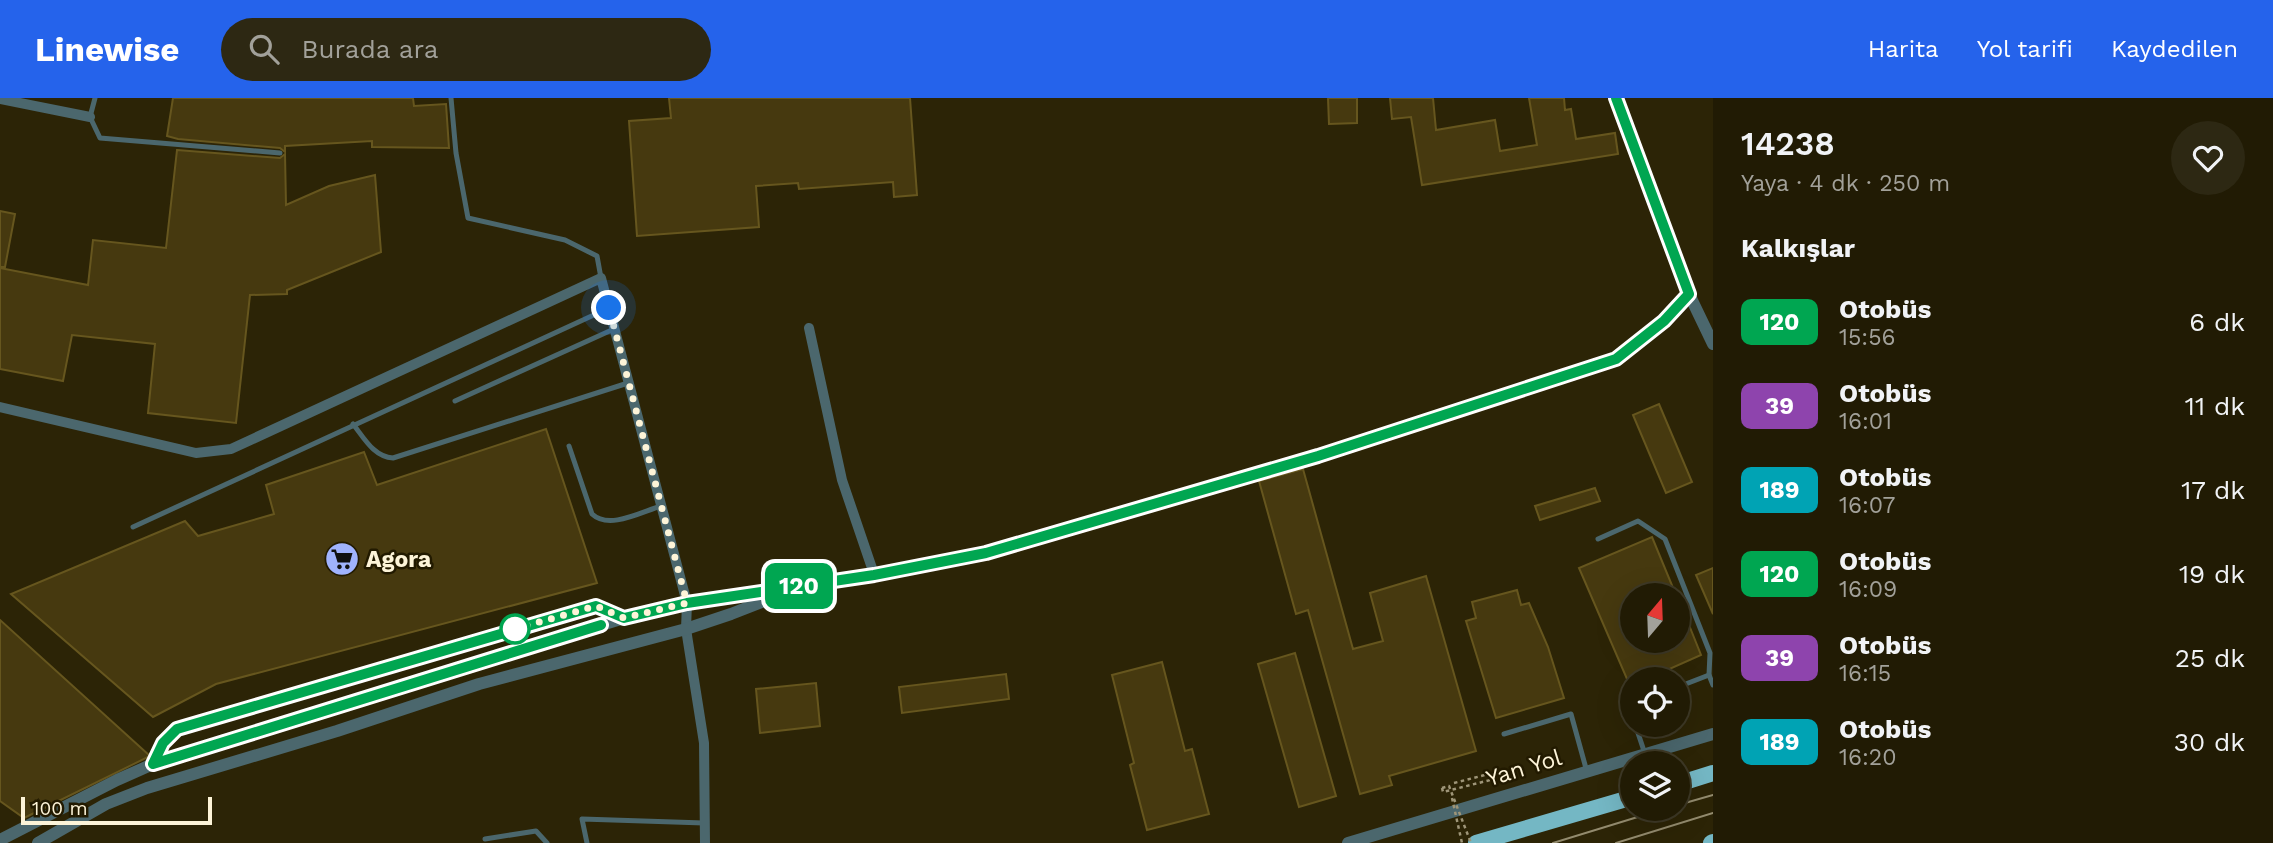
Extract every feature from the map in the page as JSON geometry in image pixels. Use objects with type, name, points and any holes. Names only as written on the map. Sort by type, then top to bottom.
[{"type":"highway","points":[[1690,780],[1713,773]]},
{"type":"highway","points":[[1476,843],[1620,801]]},
{"type":"street","points":[[1616,98],[1689,294],[1713,344]]},
{"type":"street","points":[[0,99],[90,117]]},
{"type":"street","points":[[0,407],[196,453],[231,449],[601,278],[687,603],[686,629],[704,743],[703,843]]},
{"type":"street","points":[[0,840],[153,764],[624,618],[687,603],[874,575],[986,553],[1318,456],[1616,359],[1664,321],[1689,294]]},
{"type":"street","points":[[809,328],[842,480],[874,575]]},
{"type":"street","points":[[38,843],[106,804],[147,788],[337,731],[479,684],[686,629],[802,586]]},
{"type":"street","name":"Yan Yol","points":[[1655,751],[1713,734]]},
{"type":"street","name":"Yan Yol","points":[[1348,843],[1620,762]]},
{"type":"lane","points":[[96,98],[90,117],[100,138],[279,153]]},
{"type":"lane","points":[[450,98],[456,153],[468,218],[565,240],[597,256],[601,278]]},
{"type":"lane","points":[[132,527],[609,308]]},
{"type":"lane","points":[[456,401],[614,329]]},
{"type":"lane","points":[[353,424],[376,452],[393,458],[628,383]]},
{"type":"lane","points":[[569,446],[592,514],[599,520],[612,521],[661,506]]},
{"type":"lane","points":[[1598,539],[1638,521],[1665,539],[1710,653],[1709,675],[1713,685]]},
{"type":"lane","points":[[153,764],[163,743],[177,729],[596,606],[624,618]]},
{"type":"lane","points":[[1690,682],[1709,675]]},
{"type":"lane","points":[[1504,734],[1570,714],[1587,772]]},
{"type":"lane","points":[[587,843],[582,819],[704,823]]},
{"type":"lane","points":[[485,839],[536,831],[547,843]]},
{"type":"path","points":[[1506,776],[1443,792],[1442,788],[1503,770],[1506,776],[1510,795]]},
{"type":"path","points":[[1452,785],[1462,843]]},
{"type":"path","points":[[1452,785],[1471,843]]},
{"type":"building","points":[[173,98],[413,98],[414,106],[446,104],[449,148],[372,147],[372,141],[285,146],[285,152],[280,148],[178,139],[167,136]]},
{"type":"building","points":[[669,98],[910,98],[917,195],[894,197],[893,182],[799,189],[798,183],[756,186],[759,227],[637,236],[629,121],[671,118]]},
{"type":"building","points":[[1328,98],[1357,98],[1357,123],[1329,124]]},
{"type":"building","points":[[1390,98],[1433,98],[1436,130],[1495,120],[1500,151],[1537,145],[1529,98],[1564,98],[1565,110],[1571,109],[1576,139],[1615,133],[1618,154],[1422,185],[1411,117],[1392,119]]},
{"type":"building","points":[[177,150],[280,158],[285,154],[286,205],[329,186],[375,175],[381,252],[287,290],[287,294],[250,295],[236,423],[148,413],[155,344],[72,335],[63,381],[0,369],[0,268],[88,285],[93,240],[166,248]]},
{"type":"building","points":[[0,211],[15,214],[5,267],[0,267]]},
{"type":"building","points":[[1659,404],[1692,482],[1666,493],[1633,415]]},
{"type":"building","name":"Agora","points":[[546,429],[597,583],[216,684],[153,717],[11,594],[185,521],[198,536],[274,514],[266,485],[364,452],[377,485]]},
{"type":"building","points":[[1303,469],[1353,649],[1383,641],[1370,593],[1426,576],[1476,751],[1389,776],[1392,785],[1360,794],[1308,610],[1296,614],[1259,481]]},
{"type":"building","points":[[1595,488],[1600,501],[1540,520],[1535,506]]},
{"type":"building","points":[[1652,537],[1671,583],[1620,583],[1620,653],[1690,653],[1690,628],[1701,655],[1674,667],[1622,667],[1579,568]]},
{"type":"building","points":[[1713,568],[1713,614],[1696,575]]},
{"type":"building","points":[[1517,590],[1521,605],[1529,603],[1548,647],[1564,698],[1496,718],[1466,621],[1476,618],[1472,602]]},
{"type":"building","points":[[0,620],[150,756],[24,818],[0,801]]},
{"type":"building","points":[[1295,653],[1336,796],[1299,807],[1258,664]]},
{"type":"building","points":[[1162,662],[1185,751],[1192,749],[1209,814],[1147,830],[1130,765],[1134,763],[1112,675]]},
{"type":"building","points":[[1006,674],[1009,699],[902,713],[899,687]]},
{"type":"building","points":[[816,683],[820,726],[760,733],[756,689]]},
{"type":"tram line","points":[[1690,802],[1713,795]]},
{"type":"tram line","points":[[1616,843],[1713,813]]},
{"type":"tram line","points":[[1553,843],[1625,821]]},
{"type":"bus line","name":"120","points":[[601,625],[153,764],[163,743],[177,729],[596,606],[624,618],[687,603],[874,575],[986,553],[1318,456],[1616,359],[1664,321],[1689,294],[1616,98]]},
{"type":"place","name":"Agora","points":[[342,559]]},
{"type":"route","points":[[515,629],[596,606],[624,618],[687,603],[609,308]]}]
